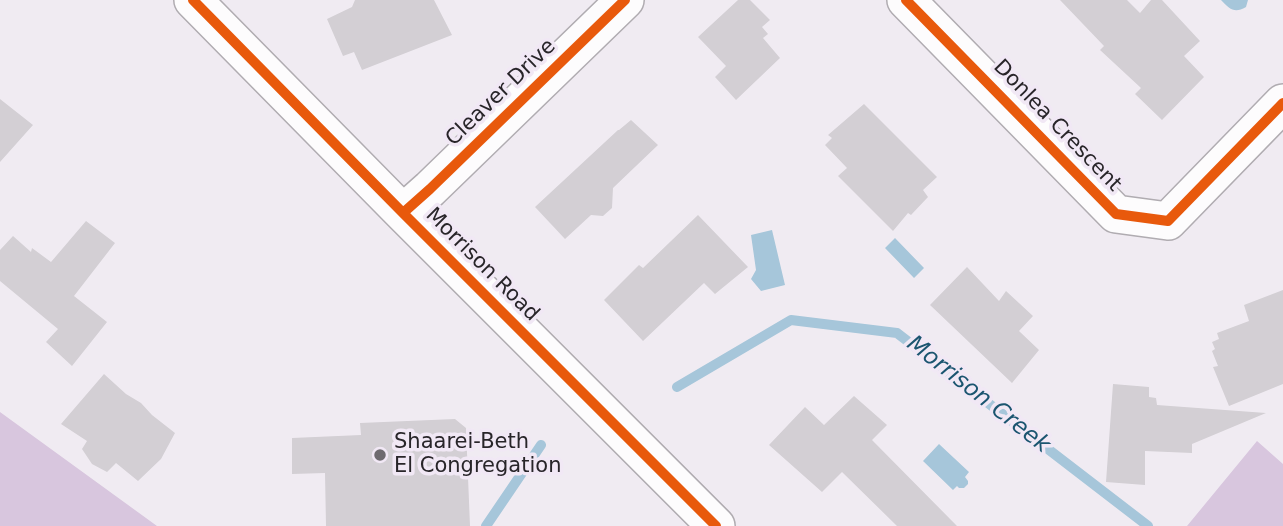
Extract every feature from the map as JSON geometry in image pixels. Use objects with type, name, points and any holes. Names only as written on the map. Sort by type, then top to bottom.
[{"type":"street","name":"Morrison Road","points":[[193,0],[716,526]]},
{"type":"street","name":"Cleaver Drive","points":[[402,213],[625,0]]},
{"type":"street","name":"Donlea Crescent","points":[[906,0],[1116,214],[1168,221],[1283,103]]},
{"type":"shaded area","points":[[0,412],[157,526],[0,526]]},
{"type":"shaded area","points":[[1257,441],[1283,464],[1283,526],[1187,526]]},
{"type":"water","points":[[1221,0],[1248,0],[1246,7],[1235,10]]},
{"type":"water","points":[[772,230],[785,285],[761,291],[751,279],[756,270],[751,235]]},
{"type":"water","points":[[895,238],[924,268],[914,278],[885,248]]},
{"type":"water","points":[[939,444],[969,472],[965,477],[968,484],[964,488],[957,486],[953,490],[923,461]]},
{"type":"building","points":[[355,0],[434,0],[452,35],[362,70],[354,52],[343,56],[327,19],[352,7]]},
{"type":"building","points":[[738,0],[750,0],[770,20],[762,27],[768,34],[763,38],[780,58],[736,100],[715,77],[726,66],[698,37]]},
{"type":"building","points":[[1060,0],[1127,0],[1140,13],[1151,0],[1162,0],[1200,41],[1184,56],[1204,77],[1162,120],[1135,94],[1141,88],[1100,50],[1104,46]]},
{"type":"building","points":[[0,99],[33,125],[0,162]]},
{"type":"building","points":[[864,104],[937,177],[923,190],[928,197],[911,215],[908,213],[893,231],[838,176],[847,168],[825,145],[832,138],[828,135]]},
{"type":"building","points":[[631,120],[658,145],[613,188],[612,208],[603,216],[591,215],[565,239],[535,207]]},
{"type":"building","points":[[698,215],[748,267],[715,294],[704,283],[643,341],[604,300],[639,265],[643,268]]},
{"type":"building","points":[[86,221],[115,243],[74,296],[107,322],[72,366],[46,342],[58,329],[0,281],[0,250],[13,236],[31,252],[32,248],[51,262]]},
{"type":"building","points":[[967,267],[999,301],[1006,291],[1033,316],[1019,331],[1039,350],[1012,383],[930,305]]},
{"type":"building","points":[[1283,290],[1283,384],[1229,406],[1213,367],[1218,366],[1212,351],[1215,349],[1212,342],[1219,339],[1217,333],[1249,321],[1244,305]]},
{"type":"building","points":[[104,374],[175,433],[161,459],[138,481],[116,463],[107,472],[92,464],[82,449],[87,441],[61,424]]},
{"type":"building","points":[[1113,384],[1149,387],[1149,397],[1156,398],[1157,405],[1266,413],[1192,444],[1192,453],[1145,451],[1145,485],[1106,482]]},
{"type":"building","points":[[854,396],[887,425],[872,440],[957,526],[897,526],[842,472],[822,492],[769,445],[805,407],[824,425]]},
{"type":"building","name":"Shaarei-Beth El Congregation","points":[[455,419],[466,428],[470,526],[326,526],[325,473],[292,474],[292,438],[361,435],[360,423]]},
{"type":"waterway","name":"Morrison Creek","points":[[677,387],[791,320],[897,333],[1148,526]]},
{"type":"waterway","name":"Morrison Creek","points":[[486,526],[541,445]]},
{"type":"cycle path","points":[[193,0],[716,526]]},
{"type":"cycle path","points":[[403,213],[625,0]]},
{"type":"cycle path","points":[[906,0],[1116,214],[1168,221],[1283,103]]},
{"type":"place","name":"Shaarei-Beth El Congregation","points":[[380,455]]}]
